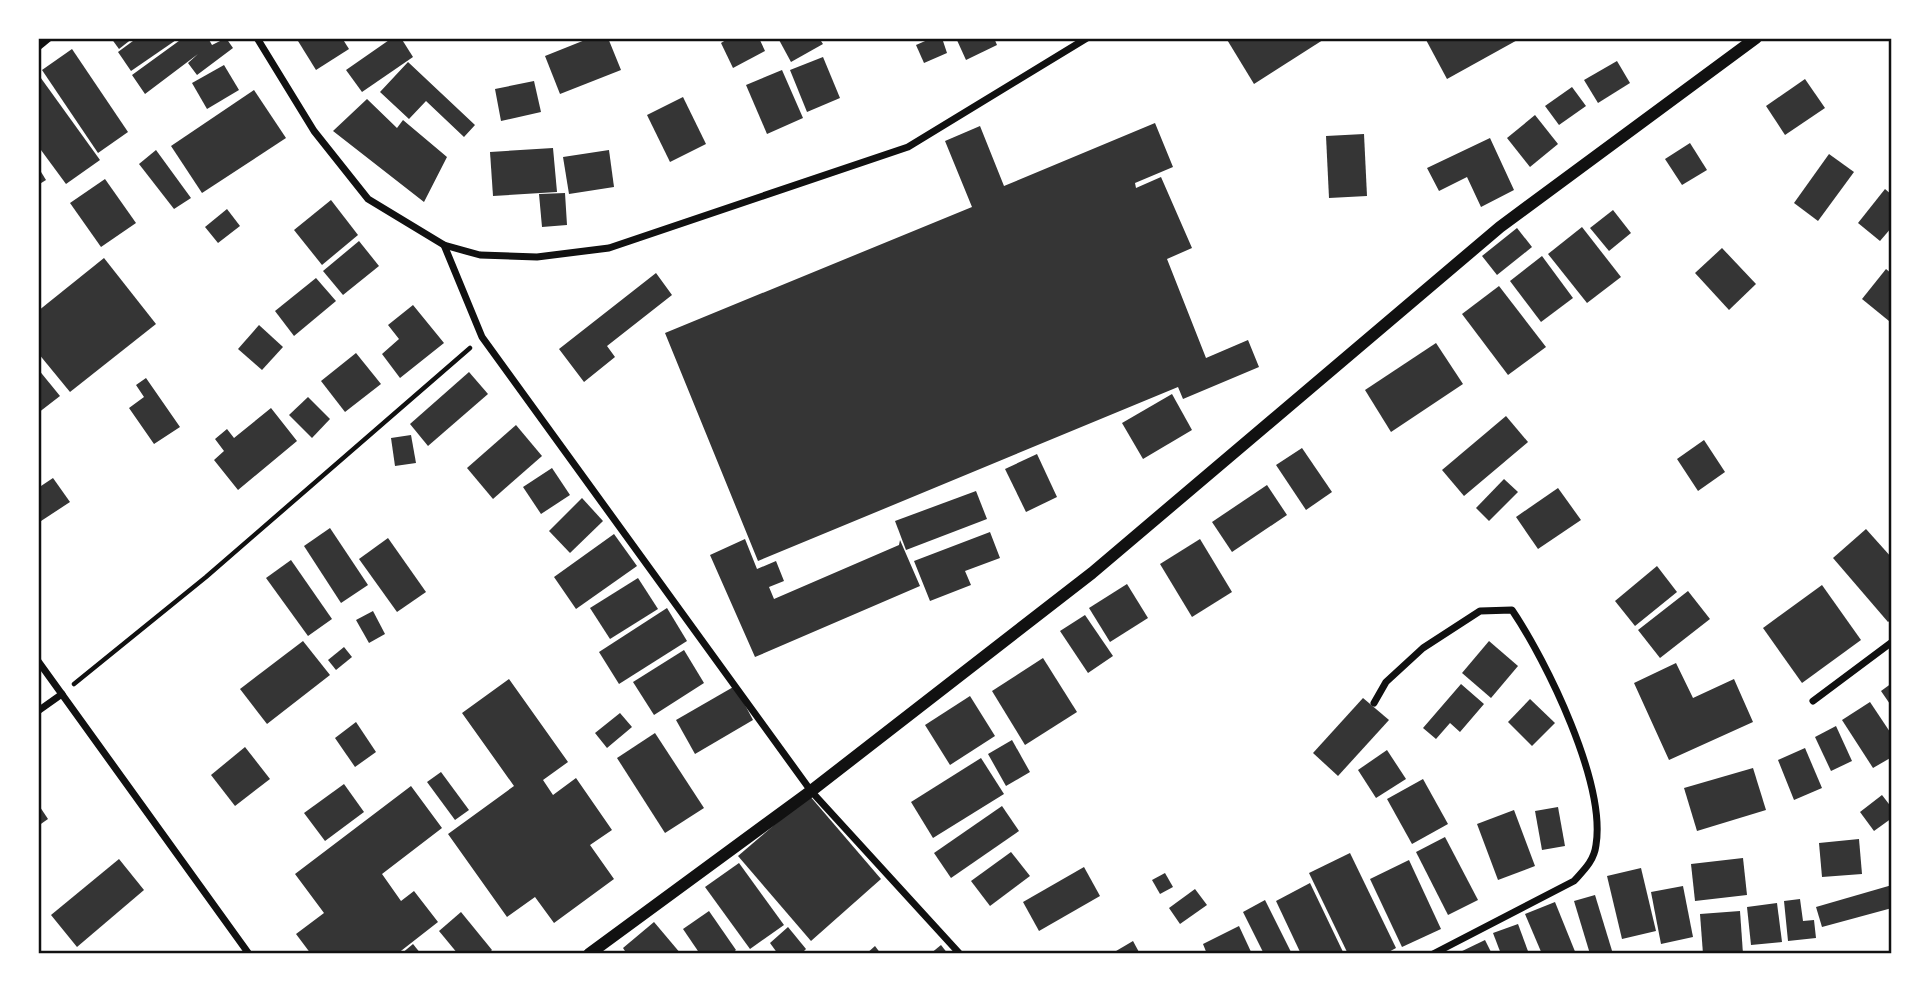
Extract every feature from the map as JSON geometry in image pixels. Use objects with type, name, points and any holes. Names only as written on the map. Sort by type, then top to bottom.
[{"type":"street","points":[[38,47],[49,38]]},
{"type":"street","points":[[257,38],[314,131],[368,199],[444,245],[480,256],[537,257],[609,248],[908,147],[1087,38]]},
{"type":"street","points":[[589,954],[811,791],[1093,573],[1500,226],[1756,38]]},
{"type":"street","points":[[444,245],[482,337],[811,791],[960,954]]},
{"type":"street","points":[[1374,703],[1386,682],[1423,648],[1480,611],[1512,610],[1529,635],[1586,759],[1596,806],[1596,845],[1590,864],[1574,881],[1433,954]]},
{"type":"street","points":[[1813,701],[1892,642]]},
{"type":"street","points":[[38,661],[249,954]]},
{"type":"street","points":[[38,711],[62,694]]},
{"type":"path","points":[[62,694],[206,577],[482,337]]},
{"type":"building","points":[[111,38],[133,38],[119,49]]},
{"type":"building","points":[[137,38],[179,38],[131,71],[118,52]]},
{"type":"building","points":[[183,38],[208,38],[212,45],[226,38],[233,48],[197,75],[188,63],[198,54],[145,94],[132,75]]},
{"type":"building","points":[[302,38],[342,38],[349,49],[316,70],[298,41]]},
{"type":"building","points":[[392,38],[401,38],[413,57],[362,92],[346,70]]},
{"type":"building","points":[[590,38],[608,38],[621,70],[560,94],[545,56]]},
{"type":"building","points":[[729,38],[759,38],[765,51],[733,68],[721,43]]},
{"type":"building","points":[[778,38],[819,38],[823,44],[791,62]]},
{"type":"building","points":[[932,38],[942,38],[947,53],[924,63],[916,45]]},
{"type":"building","points":[[956,38],[994,38],[997,45],[966,60]]},
{"type":"building","points":[[1226,38],[1326,38],[1254,84]]},
{"type":"building","points":[[1425,38],[1521,38],[1447,79]]},
{"type":"building","points":[[72,49],[128,132],[98,153],[42,70]]},
{"type":"building","points":[[823,57],[840,98],[807,112],[790,70]]},
{"type":"building","points":[[1617,61],[1630,83],[1598,103],[1584,80]]},
{"type":"building","points":[[408,62],[475,125],[464,137],[426,101],[409,119],[380,92]]},
{"type":"building","points":[[224,65],[239,90],[207,109],[192,83]]},
{"type":"building","points":[[782,70],[803,118],[767,134],[746,85]]},
{"type":"building","points":[[38,74],[100,160],[66,184],[38,146]]},
{"type":"building","points":[[1805,79],[1825,108],[1785,135],[1766,106]]},
{"type":"building","points":[[534,81],[541,112],[501,121],[495,89]]},
{"type":"building","points":[[1572,87],[1586,106],[1559,125],[1545,106]]},
{"type":"building","points":[[254,90],[286,138],[202,193],[171,146]]},
{"type":"building","points":[[683,97],[706,144],[670,162],[647,115]]},
{"type":"building","points":[[367,99],[397,128],[403,120],[447,157],[424,202],[333,131]]},
{"type":"building","points":[[1535,115],[1558,144],[1530,167],[1507,138]]},
{"type":"building","points":[[1155,123],[1173,167],[1135,183],[1136,188],[1161,177],[1192,248],[1167,259],[1206,358],[1248,340],[1259,367],[1183,399],[1178,387],[758,561],[665,333],[972,207],[945,141],[980,126],[1004,186]]},
{"type":"building","points":[[1364,134],[1367,196],[1329,198],[1326,136]]},
{"type":"building","points":[[1490,138],[1514,190],[1481,207],[1467,177],[1439,191],[1427,168]]},
{"type":"building","points":[[1690,143],[1707,170],[1682,185],[1665,159]]},
{"type":"building","points":[[553,148],[557,192],[493,196],[490,152]]},
{"type":"building","points":[[156,150],[191,198],[174,209],[139,164]]},
{"type":"building","points":[[609,150],[614,187],[569,194],[563,157]]},
{"type":"building","points":[[1829,154],[1854,172],[1818,221],[1794,203]]},
{"type":"building","points":[[38,167],[46,180],[38,185]]},
{"type":"building","points":[[105,179],[136,223],[101,247],[70,203]]},
{"type":"building","points":[[1885,189],[1892,195],[1892,227],[1880,241],[1858,223]]},
{"type":"building","points":[[565,193],[567,225],[542,227],[539,194]]},
{"type":"building","points":[[331,200],[358,235],[322,265],[294,230]]},
{"type":"building","points":[[227,209],[240,226],[218,243],[205,227]]},
{"type":"building","points":[[1613,210],[1631,233],[1609,251],[1590,228]]},
{"type":"building","points":[[1582,227],[1621,277],[1587,303],[1548,254]]},
{"type":"building","points":[[1517,228],[1532,247],[1497,275],[1482,256]]},
{"type":"building","points":[[359,241],[379,266],[343,295],[323,271]]},
{"type":"building","points":[[1722,248],[1756,284],[1729,310],[1695,273]]},
{"type":"building","points":[[1542,256],[1573,298],[1541,322],[1510,281]]},
{"type":"building","points":[[104,258],[156,324],[70,392],[38,353],[38,311]]},
{"type":"building","points":[[1886,269],[1892,274],[1892,317],[1889,321],[1862,299]]},
{"type":"building","points":[[656,273],[672,295],[607,346],[615,357],[584,382],[559,349]]},
{"type":"building","points":[[316,278],[336,301],[294,336],[275,311]]},
{"type":"building","points":[[1499,286],[1546,347],[1508,375],[1462,314]]},
{"type":"building","points":[[413,305],[444,343],[400,378],[382,354],[399,339],[388,325]]},
{"type":"building","points":[[259,325],[283,347],[262,370],[238,349]]},
{"type":"building","points":[[1436,343],[1463,384],[1391,432],[1365,390]]},
{"type":"building","points":[[356,353],[381,384],[345,412],[321,381]]},
{"type":"building","points":[[38,369],[60,396],[38,413]]},
{"type":"building","points":[[469,372],[488,394],[428,446],[410,424]]},
{"type":"building","points":[[146,378],[180,427],[154,444],[129,408],[144,397],[136,385]]},
{"type":"building","points":[[1172,394],[1192,430],[1143,459],[1122,423]]},
{"type":"building","points":[[308,397],[330,419],[312,438],[289,415]]},
{"type":"building","points":[[271,408],[297,441],[238,490],[214,460],[224,451],[215,439],[227,429],[234,438]]},
{"type":"building","points":[[1506,416],[1528,442],[1464,496],[1442,470]]},
{"type":"building","points":[[516,425],[542,456],[493,499],[467,468]]},
{"type":"building","points":[[411,435],[416,463],[395,466],[391,438]]},
{"type":"building","points":[[1704,440],[1725,472],[1698,491],[1677,459]]},
{"type":"building","points":[[1302,448],[1332,492],[1306,510],[1276,465]]},
{"type":"building","points":[[1037,454],[1057,497],[1026,512],[1005,469]]},
{"type":"building","points":[[552,468],[570,495],[541,514],[523,487]]},
{"type":"building","points":[[53,478],[70,502],[38,523],[38,488]]},
{"type":"building","points":[[1504,479],[1518,492],[1489,521],[1476,508]]},
{"type":"building","points":[[1267,485],[1287,515],[1232,552],[1212,522]]},
{"type":"building","points":[[1558,488],[1581,520],[1538,549],[1516,517]]},
{"type":"building","points":[[976,491],[987,519],[906,550],[895,521]]},
{"type":"building","points":[[582,498],[603,521],[570,553],[549,531]]},
{"type":"building","points":[[330,528],[368,585],[341,603],[304,546]]},
{"type":"building","points":[[1866,529],[1892,558],[1892,619],[1888,622],[1833,558]]},
{"type":"building","points":[[990,532],[1000,558],[965,571],[971,585],[930,601],[914,561]]},
{"type":"building","points":[[614,534],[637,566],[576,609],[554,577]]},
{"type":"building","points":[[388,538],[426,592],[397,612],[359,559]]},
{"type":"building","points":[[745,539],[757,569],[776,561],[784,581],[769,587],[774,599],[899,545],[900,540],[920,586],[755,657],[710,555]]},
{"type":"building","points":[[1200,539],[1232,592],[1192,617],[1160,564]]},
{"type":"building","points":[[291,560],[332,619],[308,636],[266,578]]},
{"type":"building","points":[[1657,566],[1677,592],[1635,626],[1615,601]]},
{"type":"building","points":[[638,578],[658,609],[610,639],[590,608]]},
{"type":"building","points":[[1127,584],[1148,618],[1110,642],[1089,608]]},
{"type":"building","points":[[1822,585],[1861,640],[1802,683],[1763,628]]},
{"type":"building","points":[[1688,591],[1710,619],[1660,658],[1638,630]]},
{"type":"building","points":[[667,608],[687,641],[619,684],[599,652]]},
{"type":"building","points":[[373,611],[385,634],[369,643],[356,620]]},
{"type":"building","points":[[1085,615],[1113,656],[1088,673],[1060,631]]},
{"type":"building","points":[[303,641],[330,675],[267,724],[240,689]]},
{"type":"building","points":[[1489,641],[1518,666],[1491,698],[1462,673]]},
{"type":"building","points":[[344,647],[352,657],[336,670],[328,660]]},
{"type":"building","points":[[684,650],[704,683],[654,715],[633,682]]},
{"type":"building","points":[[1043,658],[1077,712],[1025,745],[992,691]]},
{"type":"building","points":[[1676,663],[1693,698],[1734,679],[1753,722],[1669,760],[1634,683]]},
{"type":"building","points":[[509,679],[568,762],[543,780],[553,795],[576,778],[612,830],[590,845],[614,879],[554,923],[535,897],[507,917],[448,834],[514,786],[462,713]]},
{"type":"building","points":[[1892,683],[1892,707],[1881,691]]},
{"type":"building","points":[[1461,684],[1484,704],[1460,732],[1450,723],[1436,739],[1423,728]]},
{"type":"building","points":[[735,686],[753,720],[695,754],[676,720]]},
{"type":"building","points":[[970,696],[995,736],[950,765],[925,725]]},
{"type":"building","points":[[1363,698],[1389,720],[1338,776],[1313,753]]},
{"type":"building","points":[[1530,699],[1555,723],[1532,746],[1508,722]]},
{"type":"building","points":[[1870,702],[1892,735],[1892,757],[1873,768],[1842,720]]},
{"type":"building","points":[[620,713],[632,727],[607,748],[595,733]]},
{"type":"building","points":[[356,722],[376,752],[355,767],[335,738]]},
{"type":"building","points":[[1836,726],[1852,761],[1831,771],[1815,737]]},
{"type":"building","points":[[655,733],[704,808],[665,833],[617,758]]},
{"type":"building","points":[[1012,740],[1030,772],[1006,786],[988,754]]},
{"type":"building","points":[[245,747],[270,779],[235,806],[211,775]]},
{"type":"building","points":[[1805,748],[1822,788],[1794,800],[1778,760]]},
{"type":"building","points":[[1387,750],[1406,779],[1376,798],[1358,770]]},
{"type":"building","points":[[981,758],[1004,794],[933,838],[911,802]]},
{"type":"building","points":[[1753,768],[1766,810],[1697,831],[1684,788]]},
{"type":"building","points":[[441,772],[469,810],[455,820],[427,782]]},
{"type":"building","points":[[1423,779],[1448,824],[1412,844],[1387,799]]},
{"type":"building","points":[[344,784],[364,812],[325,841],[304,813]]},
{"type":"building","points":[[411,786],[442,828],[382,874],[401,901],[414,891],[438,922],[397,954],[311,954],[296,934],[324,913],[295,874]]},
{"type":"building","points":[[809,795],[881,879],[811,941],[738,856]]},
{"type":"building","points":[[1882,795],[1892,808],[1892,818],[1874,831],[1860,812]]},
{"type":"building","points":[[38,804],[48,819],[38,826]]},
{"type":"building","points":[[1002,806],[1019,831],[951,878],[934,853]]},
{"type":"building","points":[[1558,807],[1565,846],[1542,850],[1535,811]]},
{"type":"building","points":[[1514,810],[1535,866],[1498,880],[1477,824]]},
{"type":"building","points":[[1445,837],[1478,900],[1448,915],[1416,852]]},
{"type":"building","points":[[1859,839],[1862,874],[1822,877],[1819,843]]},
{"type":"building","points":[[1011,852],[1030,876],[990,906],[971,881]]},
{"type":"building","points":[[1350,853],[1396,948],[1385,954],[1348,954],[1309,873]]},
{"type":"building","points":[[1743,858],[1747,895],[1695,901],[1691,864]]},
{"type":"building","points":[[119,859],[144,890],[77,947],[51,915]]},
{"type":"building","points":[[1409,860],[1441,929],[1402,947],[1370,879]]},
{"type":"building","points":[[739,863],[784,925],[750,949],[705,887]]},
{"type":"building","points":[[1084,867],[1100,896],[1039,931],[1023,902]]},
{"type":"building","points":[[1641,868],[1656,931],[1622,939],[1607,876]]},
{"type":"building","points":[[1165,873],[1173,887],[1160,894],[1152,880]]},
{"type":"building","points":[[1310,883],[1344,954],[1301,954],[1276,901]]},
{"type":"building","points":[[1892,885],[1892,908],[1822,927],[1816,907]]},
{"type":"building","points":[[1683,886],[1693,937],[1661,944],[1651,892]]},
{"type":"building","points":[[1195,889],[1207,905],[1180,924],[1169,908]]},
{"type":"building","points":[[1595,895],[1613,954],[1590,954],[1574,901]]},
{"type":"building","points":[[1800,899],[1803,921],[1814,920],[1816,938],[1788,941],[1784,901]]},
{"type":"building","points":[[1265,900],[1292,954],[1264,954],[1243,912]]},
{"type":"building","points":[[1555,902],[1576,954],[1542,954],[1525,914]]},
{"type":"building","points":[[1777,903],[1782,942],[1751,945],[1747,907]]},
{"type":"building","points":[[709,911],[736,950],[731,954],[700,954],[683,929]]},
{"type":"building","points":[[1740,911],[1743,954],[1703,954],[1700,914]]},
{"type":"building","points":[[461,912],[492,950],[488,954],[458,954],[439,931]]},
{"type":"building","points":[[654,922],[681,954],[627,954],[623,948]]},
{"type":"building","points":[[1518,924],[1529,954],[1501,954],[1493,933]]},
{"type":"building","points":[[1239,926],[1252,954],[1207,954],[1203,944]]},
{"type":"building","points":[[788,927],[806,949],[801,954],[778,954],[770,943]]},
{"type":"building","points":[[1485,940],[1492,954],[1456,954]]},
{"type":"building","points":[[1133,941],[1140,954],[1111,954]]},
{"type":"building","points":[[413,944],[421,954],[401,954]]},
{"type":"building","points":[[941,945],[948,954],[930,954]]},
{"type":"building","points":[[875,946],[881,954],[866,954]]}]
